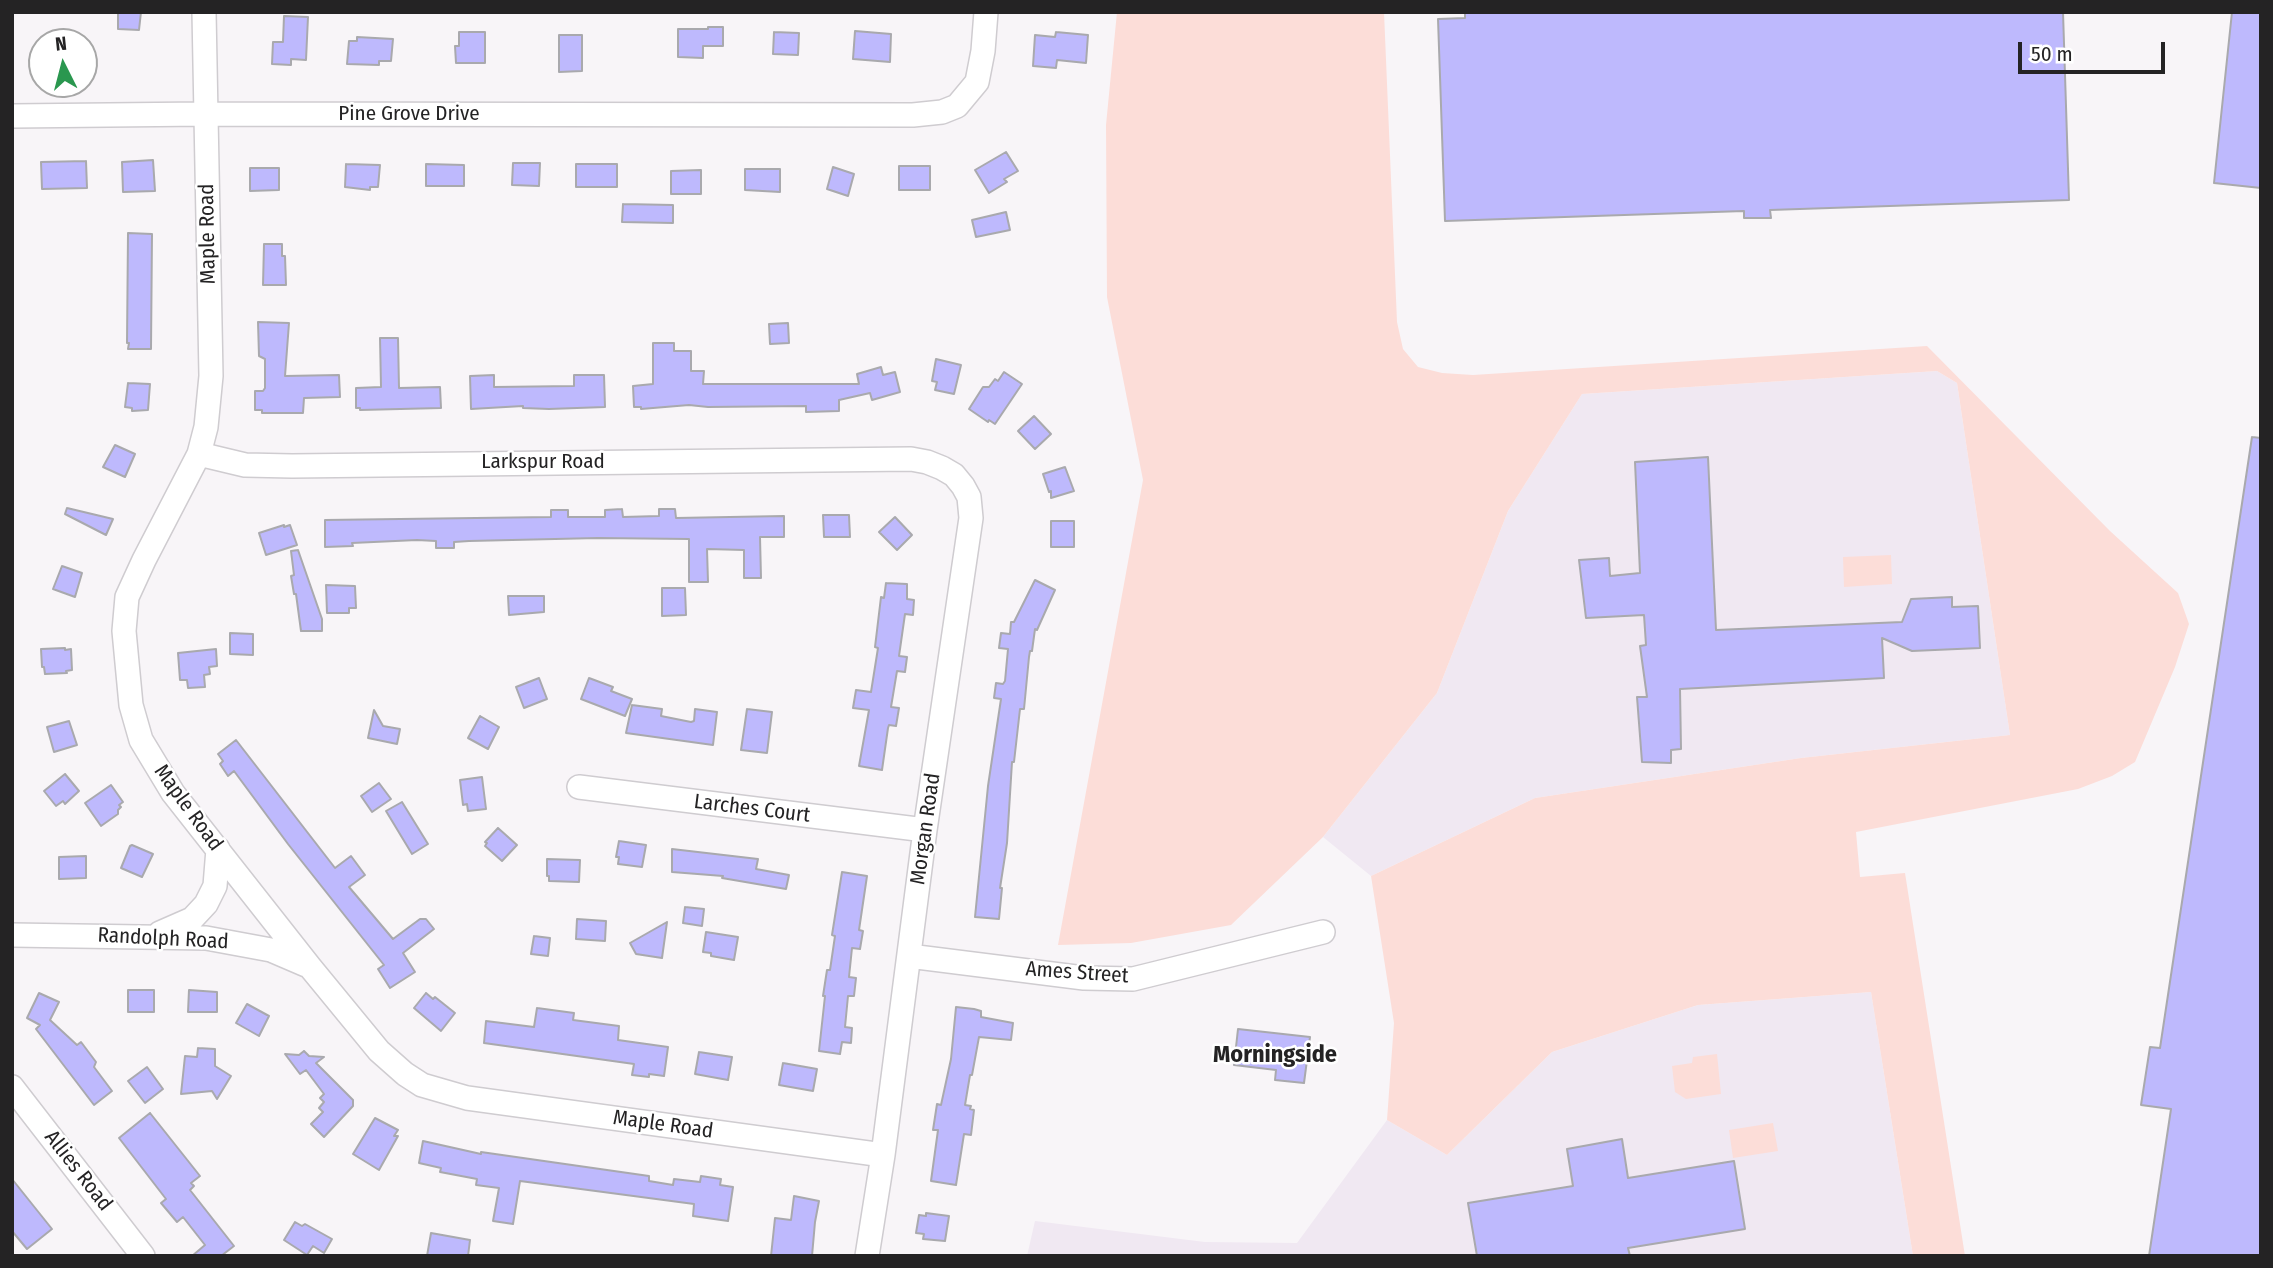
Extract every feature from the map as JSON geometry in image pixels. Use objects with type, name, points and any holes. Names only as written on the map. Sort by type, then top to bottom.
[{"type":"street","name":"Maple Road","points":[[204,12],[211,376],[206,427],[199,454],[127,597],[124,631],[131,705],[141,740],[173,793],[310,967],[379,1051],[422,1085],[467,1098],[883,1154]]},
{"type":"street","name":"Pine Grove Drive","points":[[12,116],[913,115],[942,112],[957,106],[977,82],[986,12]]},
{"type":"street","name":"Larkspur Road","points":[[199,454],[244,465],[292,466],[889,458]]},
{"type":"street","name":"Morgan Road","points":[[867,1256],[971,509],[969,497],[954,475],[928,462],[889,458]]},
{"type":"street","name":"Larches Court","points":[[579,788],[925,830]]},
{"type":"street","points":[[154,936],[192,919],[206,904],[215,886],[218,849]]},
{"type":"street","name":"Ames Street","points":[[909,957],[1084,978],[1133,979],[1323,932]]},
{"type":"street","name":"Randolph Road","points":[[12,935],[206,938],[271,950],[310,967]]},
{"type":"street","name":"Allies Road","points":[[12,1087],[143,1256]]},
{"type":"shaded area","points":[[1117,12],[1384,12],[1397,322],[1403,349],[1418,367],[1442,373],[1473,375],[1927,346],[2110,531],[2178,593],[2189,624],[2175,667],[2135,762],[2112,776],[2078,789],[1856,832],[1860,877],[1905,873],[1965,1256],[1913,1256],[1871,992],[1698,1005],[1552,1052],[1447,1155],[1387,1120],[1394,1023],[1371,876],[1535,798],[1801,758],[2010,735],[1957,383],[1937,371],[1582,394],[1508,511],[1437,693],[1323,837],[1231,925],[1131,943],[1058,945],[1143,480],[1107,297],[1106,125]]},
{"type":"shaded area","points":[[1937,371],[1957,383],[2010,735],[1801,758],[1535,798],[1371,876],[1323,837],[1437,693],[1508,511],[1582,394]]},
{"type":"shaded area","points":[[1891,555],[1892,584],[1844,587],[1843,557]]},
{"type":"shaded area","points":[[1871,992],[1913,1256],[1027,1256],[1035,1221],[1205,1242],[1297,1243],[1387,1120],[1447,1155],[1552,1052],[1698,1005]]},
{"type":"shaded area","points":[[1717,1054],[1721,1094],[1686,1099],[1675,1092],[1672,1066],[1692,1063],[1693,1057]]},
{"type":"shaded area","points":[[1773,1123],[1778,1151],[1733,1158],[1729,1130]]},
{"type":"building","points":[[118,12],[141,12],[139,30],[118,29]]},
{"type":"building","points":[[1465,12],[2063,12],[2069,200],[1770,210],[1771,218],[1744,218],[1744,211],[1445,221],[1438,19],[1465,18]]},
{"type":"building","points":[[2232,12],[2261,12],[2261,188],[2214,183]]},
{"type":"building","points":[[284,16],[308,17],[306,60],[291,59],[291,65],[272,64],[273,42],[283,42]]},
{"type":"building","points":[[723,27],[723,46],[703,46],[703,58],[678,57],[678,29]]},
{"type":"building","points":[[855,31],[891,34],[890,62],[853,59]]},
{"type":"building","points":[[459,32],[485,32],[485,63],[456,63],[455,46],[459,46]]},
{"type":"building","points":[[774,32],[799,33],[798,55],[773,54]]},
{"type":"building","points":[[1056,32],[1088,35],[1086,63],[1057,60],[1056,68],[1033,66],[1035,35],[1055,37]]},
{"type":"building","points":[[559,35],[582,35],[582,71],[559,72]]},
{"type":"building","points":[[357,37],[393,39],[391,61],[379,61],[379,65],[347,64],[349,41],[357,41]]},
{"type":"building","points":[[1006,152],[1018,171],[1004,179],[1007,182],[989,193],[975,170]]},
{"type":"building","points":[[153,160],[155,191],[123,192],[122,162]]},
{"type":"building","points":[[86,161],[87,188],[42,189],[41,162]]},
{"type":"building","points":[[513,163],[540,163],[539,186],[512,185]]},
{"type":"building","points":[[346,164],[380,165],[378,187],[370,187],[370,190],[345,187]]},
{"type":"building","points":[[426,164],[464,165],[464,186],[426,186]]},
{"type":"building","points":[[576,164],[617,164],[617,187],[576,187]]},
{"type":"building","points":[[899,166],[930,166],[930,190],[899,190]]},
{"type":"building","points":[[833,167],[854,174],[848,196],[827,189]]},
{"type":"building","points":[[250,168],[279,168],[279,190],[250,191]]},
{"type":"building","points":[[745,169],[780,169],[780,192],[745,190]]},
{"type":"building","points":[[701,170],[701,194],[671,194],[671,171]]},
{"type":"building","points":[[623,204],[673,205],[673,223],[622,222]]},
{"type":"building","points":[[1006,212],[1010,230],[976,237],[972,220]]},
{"type":"building","points":[[128,233],[152,234],[151,349],[128,349]]},
{"type":"building","points":[[264,244],[282,244],[286,285],[263,285]]},
{"type":"building","points":[[258,322],[289,323],[285,376],[339,375],[340,397],[304,398],[303,413],[262,413],[262,410],[255,410],[255,391],[263,391],[265,388],[265,359],[259,356]]},
{"type":"building","points":[[788,323],[789,343],[770,344],[769,324]]},
{"type":"building","points":[[380,338],[398,338],[399,388],[440,387],[441,408],[356,408],[356,388],[381,387]]},
{"type":"building","points":[[653,343],[674,343],[674,351],[691,351],[691,371],[704,371],[703,384],[859,384],[857,374],[881,367],[883,375],[895,372],[900,392],[872,400],[870,393],[839,400],[839,411],[806,412],[806,406],[689,405],[641,409],[634,407],[633,386],[653,384]]},
{"type":"building","points":[[936,359],[961,365],[954,394],[935,390],[937,382],[932,381]]},
{"type":"building","points":[[1004,372],[1022,384],[995,424],[969,409],[983,387],[989,387],[995,379],[998,381]]},
{"type":"building","points":[[494,375],[494,387],[574,386],[574,375],[604,375],[605,407],[549,409],[523,406],[471,409],[470,376]]},
{"type":"building","points":[[128,383],[150,384],[148,410],[132,411],[132,408],[125,407]]},
{"type":"building","points":[[1034,416],[1051,434],[1035,449],[1018,431]]},
{"type":"building","points":[[2252,437],[2261,438],[2261,1256],[2149,1256],[2171,1109],[2141,1105],[2150,1047],[2160,1048]]},
{"type":"building","points":[[115,445],[135,454],[125,477],[103,467]]},
{"type":"building","points":[[1708,457],[1716,630],[1902,622],[1911,599],[1952,597],[1952,607],[1978,606],[1980,648],[1912,651],[1882,638],[1884,678],[1680,689],[1681,749],[1671,750],[1671,763],[1642,762],[1637,697],[1647,697],[1640,646],[1646,645],[1644,615],[1586,618],[1579,560],[1609,558],[1610,576],[1640,573],[1635,462]]},
{"type":"building","points":[[1065,467],[1074,491],[1051,498],[1051,491],[1049,492],[1043,474]]},
{"type":"building","points":[[67,508],[113,519],[106,535],[65,514]]},
{"type":"building","points":[[622,509],[623,517],[659,516],[659,509],[675,509],[676,518],[784,516],[784,537],[760,537],[761,578],[744,578],[744,550],[707,549],[708,582],[689,582],[689,539],[469,541],[454,542],[454,548],[436,548],[436,541],[417,540],[325,547],[325,520],[551,517],[551,510],[568,510],[568,517],[605,517],[605,510]]},
{"type":"building","points":[[823,515],[849,515],[850,537],[824,537]]},
{"type":"building","points":[[895,517],[912,535],[897,550],[879,532]]},
{"type":"building","points":[[1051,521],[1074,521],[1074,547],[1051,547]]},
{"type":"building","points":[[290,525],[297,545],[266,555],[259,533]]},
{"type":"building","points":[[298,550],[322,619],[322,631],[301,631],[291,576],[294,575],[291,551]]},
{"type":"building","points":[[62,566],[82,573],[75,597],[53,589]]},
{"type":"building","points":[[1035,580],[1055,590],[1037,630],[1035,629],[1029,657],[1024,709],[1020,709],[1012,762],[999,919],[975,917],[988,786],[1001,699],[994,698],[996,683],[1003,684],[1005,681],[1008,649],[999,648],[1001,633],[1010,634],[1011,622],[1014,622]]},
{"type":"building","points":[[886,583],[907,584],[907,599],[914,600],[913,615],[905,614],[899,656],[907,657],[905,672],[897,671],[891,707],[899,708],[896,726],[889,725],[888,728],[882,770],[859,766],[869,710],[853,708],[856,690],[871,692],[878,648],[875,647],[881,597],[884,598]]},
{"type":"building","points":[[326,585],[355,586],[356,608],[349,608],[349,613],[327,613]]},
{"type":"building","points":[[662,588],[685,588],[686,615],[662,616]]},
{"type":"building","points":[[508,596],[544,596],[544,612],[509,615]]},
{"type":"building","points":[[230,633],[253,634],[253,655],[230,654]]},
{"type":"building","points":[[41,649],[71,649],[72,670],[66,671],[67,673],[45,674]]},
{"type":"building","points":[[216,649],[217,666],[209,667],[210,674],[204,675],[205,687],[188,688],[187,680],[180,680],[178,653]]},
{"type":"building","points":[[539,678],[547,699],[524,708],[516,687]]},
{"type":"building","points":[[589,678],[613,687],[611,691],[632,699],[625,716],[581,699]]},
{"type":"building","points":[[632,705],[662,709],[661,716],[691,722],[694,721],[695,709],[717,712],[713,745],[626,733]]},
{"type":"building","points":[[747,709],[772,712],[767,753],[741,750]]},
{"type":"building","points":[[374,710],[383,726],[400,729],[397,744],[368,738]]},
{"type":"building","points":[[480,716],[499,727],[488,749],[468,738]]},
{"type":"building","points":[[69,721],[77,745],[54,752],[47,727]]},
{"type":"building","points":[[236,740],[335,868],[351,856],[365,875],[349,887],[393,939],[420,919],[426,919],[434,929],[403,953],[415,972],[390,988],[378,969],[384,965],[234,771],[228,776],[220,764],[223,761],[218,754]]},
{"type":"building","points":[[65,774],[79,791],[65,804],[63,801],[56,806],[44,791]]},
{"type":"building","points":[[482,777],[486,809],[468,811],[467,804],[463,805],[460,780]]},
{"type":"building","points":[[379,783],[391,799],[372,812],[361,796]]},
{"type":"building","points":[[111,785],[123,802],[119,805],[121,807],[118,814],[101,826],[85,803]]},
{"type":"building","points":[[402,802],[428,844],[412,854],[386,811]]},
{"type":"building","points":[[498,828],[517,845],[502,861],[485,846],[485,842]]},
{"type":"building","points":[[619,841],[646,845],[642,867],[618,864],[619,857],[616,857]]},
{"type":"building","points":[[132,845],[153,854],[142,877],[121,868]]},
{"type":"building","points":[[672,849],[758,859],[756,869],[789,875],[786,889],[722,878],[723,876],[672,872]]},
{"type":"building","points":[[86,856],[86,878],[59,879],[59,857]]},
{"type":"building","points":[[547,859],[580,860],[579,882],[549,881]]},
{"type":"building","points":[[842,872],[867,876],[859,930],[863,931],[860,949],[852,948],[849,977],[856,978],[854,996],[848,996],[845,1027],[852,1028],[851,1043],[842,1042],[840,1054],[819,1051],[823,996],[827,970],[830,970],[835,936],[832,935]]},
{"type":"building","points":[[685,907],[704,909],[702,926],[683,923]]},
{"type":"building","points":[[577,919],[606,921],[605,941],[576,939]]},
{"type":"building","points":[[667,922],[662,958],[636,954],[630,943]]},
{"type":"building","points":[[706,932],[738,937],[734,960],[703,952]]},
{"type":"building","points":[[534,936],[550,938],[548,956],[531,954]]},
{"type":"building","points":[[128,990],[154,990],[154,1012],[128,1012]]},
{"type":"building","points":[[189,990],[217,992],[217,1012],[188,1012]]},
{"type":"building","points":[[39,993],[59,1002],[50,1020],[77,1045],[81,1042],[96,1062],[94,1067],[112,1091],[94,1105],[36,1029],[40,1025],[27,1018]]},
{"type":"building","points":[[426,993],[455,1013],[441,1031],[414,1008]]},
{"type":"building","points":[[247,1004],[269,1016],[259,1036],[236,1023]]},
{"type":"building","points":[[956,1007],[974,1009],[981,1011],[981,1017],[1013,1023],[1011,1040],[979,1037],[965,1105],[974,1110],[971,1135],[964,1134],[956,1185],[931,1181],[938,1130],[933,1130],[937,1104],[941,1105],[951,1059]]},
{"type":"building","points":[[537,1008],[574,1013],[573,1020],[619,1026],[618,1040],[668,1047],[664,1076],[632,1075],[634,1064],[484,1043],[486,1021],[534,1027]]},
{"type":"building","points":[[1238,1029],[1310,1037],[1304,1083],[1275,1080],[1276,1070],[1234,1065]]},
{"type":"building","points":[[198,1048],[215,1049],[215,1066],[231,1076],[217,1099],[212,1091],[181,1094],[185,1056],[197,1057]]},
{"type":"building","points":[[304,1051],[309,1056],[324,1057],[316,1063],[353,1100],[353,1106],[324,1137],[311,1124],[323,1112],[319,1108],[324,1102],[320,1098],[324,1094],[306,1070],[300,1074],[285,1054],[299,1055]]},
{"type":"building","points":[[699,1052],[732,1057],[728,1080],[695,1074]]},
{"type":"building","points":[[783,1063],[817,1069],[813,1091],[779,1085]]},
{"type":"building","points":[[147,1067],[163,1089],[145,1103],[128,1081]]},
{"type":"building","points":[[150,1113],[200,1176],[191,1183],[194,1186],[190,1190],[234,1246],[221,1256],[192,1256],[205,1245],[183,1217],[177,1222],[161,1203],[166,1199],[119,1138]]},
{"type":"building","points":[[375,1118],[398,1130],[394,1136],[398,1136],[379,1170],[353,1154]]},
{"type":"building","points":[[1622,1139],[1628,1178],[1734,1161],[1745,1229],[1628,1248],[1630,1256],[1477,1256],[1468,1203],[1573,1186],[1567,1149]]},
{"type":"building","points":[[423,1141],[481,1154],[649,1176],[649,1181],[673,1185],[674,1179],[700,1182],[701,1176],[721,1179],[720,1185],[733,1187],[728,1221],[693,1216],[694,1204],[520,1181],[513,1224],[493,1221],[499,1188],[476,1185],[477,1179],[440,1172],[441,1168],[419,1163]]},
{"type":"building","points":[[12,1179],[52,1229],[27,1249],[12,1231]]},
{"type":"building","points":[[794,1196],[819,1201],[812,1256],[771,1256],[775,1218],[791,1220]]},
{"type":"building","points":[[926,1213],[949,1216],[945,1241],[923,1239],[924,1234],[916,1233],[919,1215],[926,1216]]},
{"type":"building","points":[[295,1222],[302,1226],[305,1224],[332,1239],[324,1253],[313,1246],[307,1255],[284,1240]]},
{"type":"building","points":[[431,1233],[470,1240],[468,1256],[427,1256]]},
{"type":"district","name":"Morningside","points":[[1275,1055]]}]
